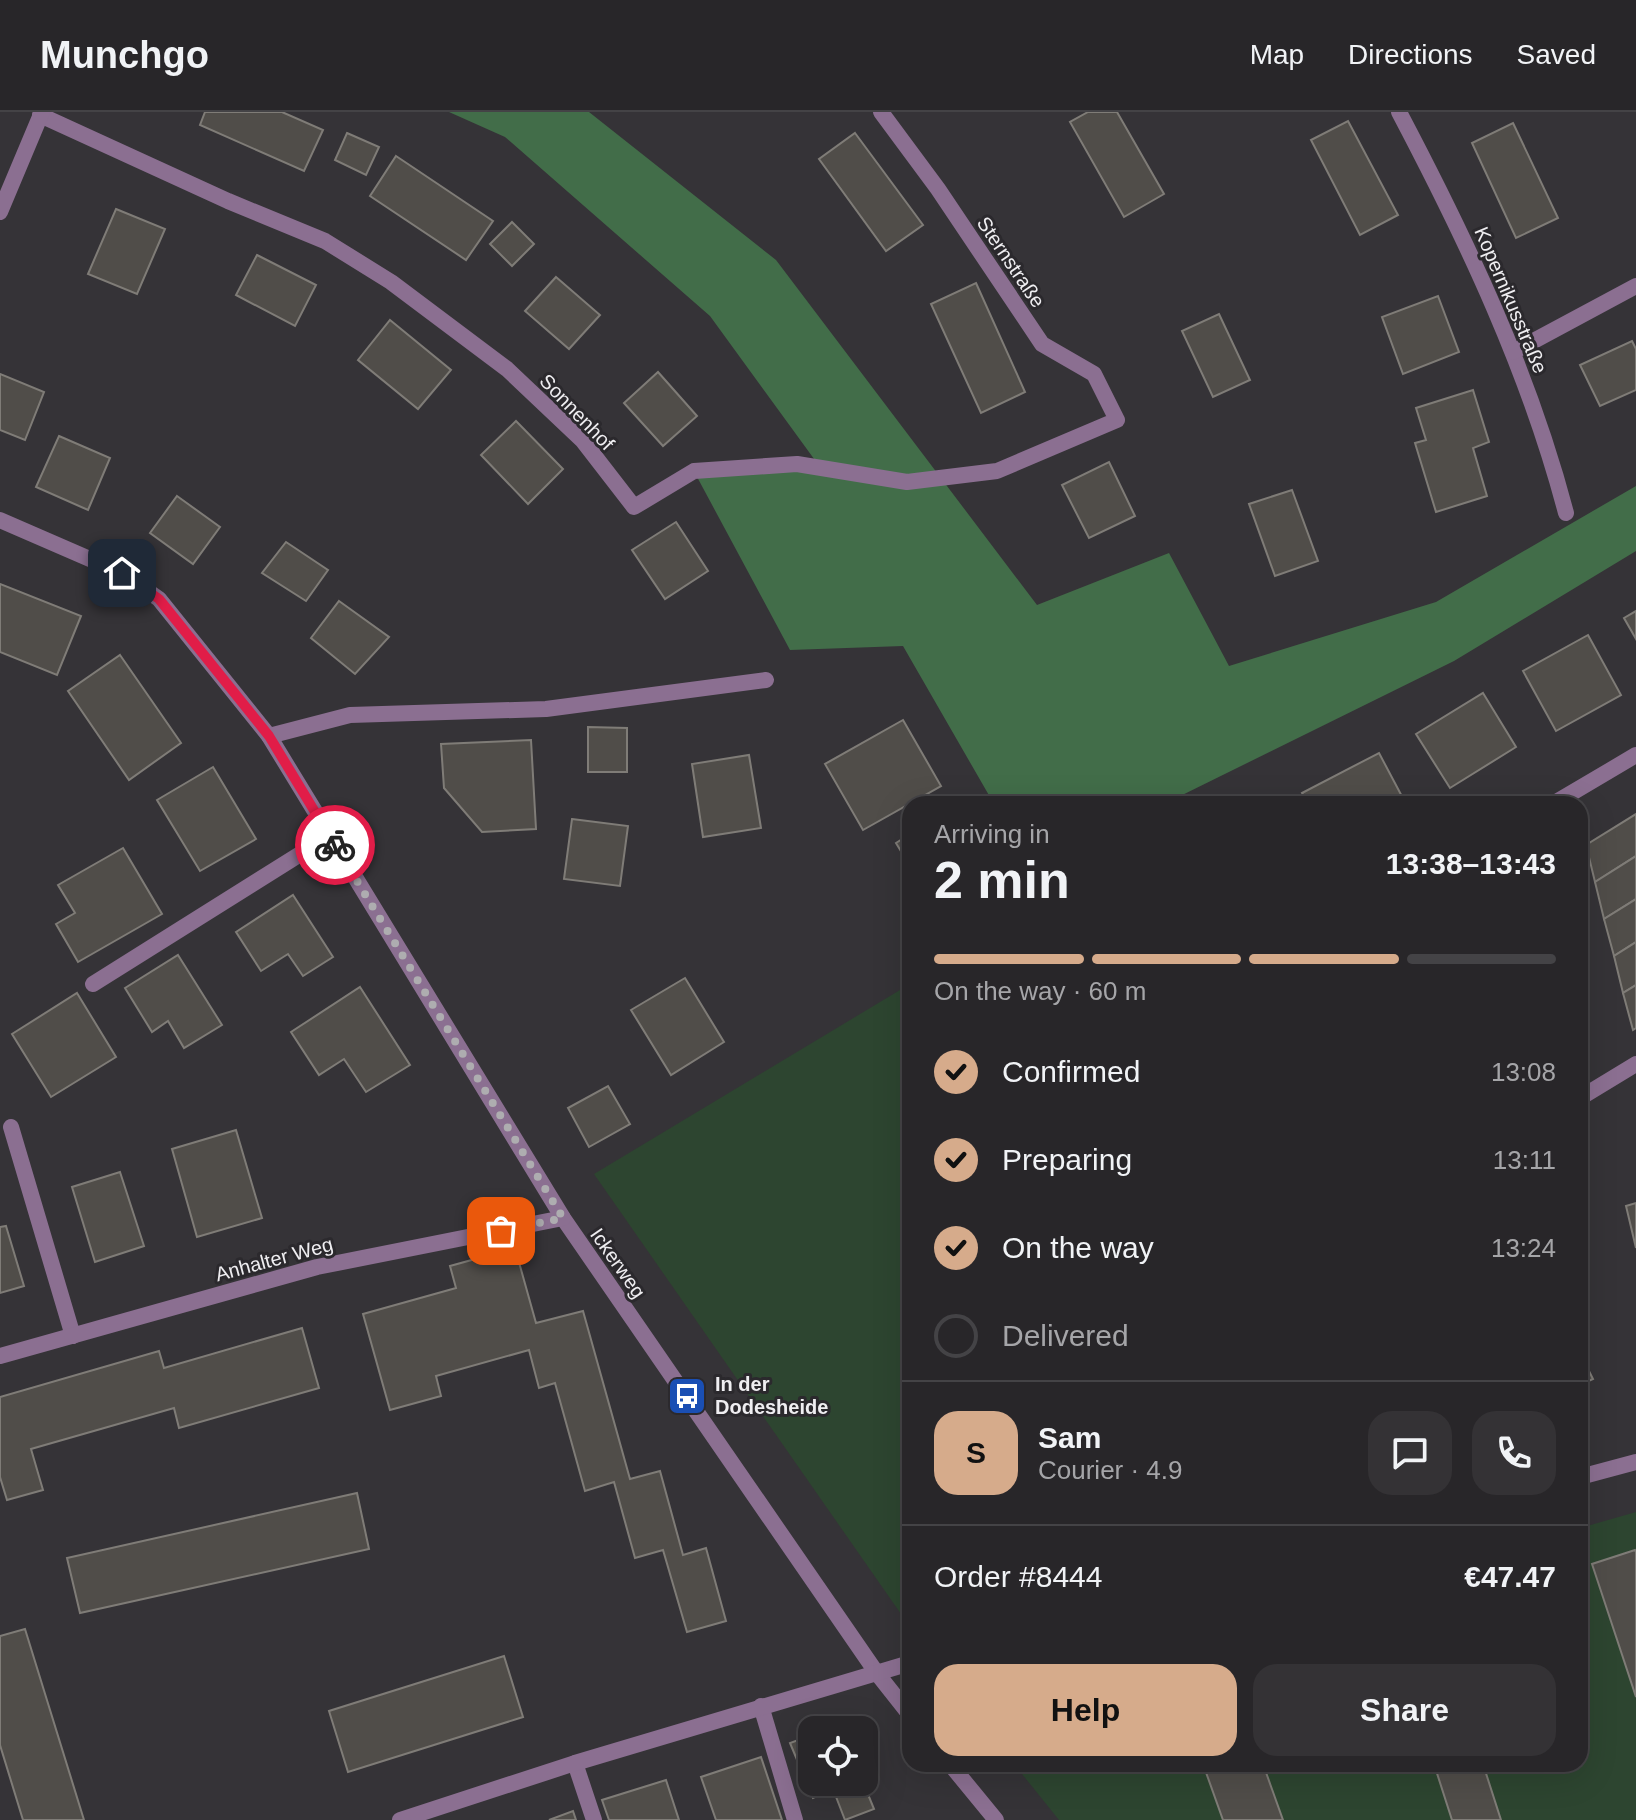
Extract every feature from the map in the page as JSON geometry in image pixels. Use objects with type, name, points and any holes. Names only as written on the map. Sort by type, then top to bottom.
[{"type":"street","name":"Sternstraße","points":[[881,112],[938,189],[1042,344],[1094,374],[1117,420]]},
{"type":"street","name":"Kopernikusstraße","points":[[1399,112],[1454,216],[1513,352],[1548,444],[1566,513]]},
{"type":"street","name":"Sonnenhof","points":[[41,114],[228,201],[325,241],[391,282],[507,369],[583,441],[634,507],[694,471],[797,464],[907,482],[997,471],[1117,420]]},
{"type":"street","points":[[0,212],[41,114]]},
{"type":"street","points":[[1513,352],[1636,286]]},
{"type":"street","name":"Ickerweg","points":[[0,520],[111,568],[159,599],[269,736],[563,1218],[876,1672],[902,1705]]},
{"type":"street","points":[[269,736],[350,715],[546,709],[766,680]]},
{"type":"street","points":[[1567,796],[1636,755]]},
{"type":"street","points":[[93,984],[329,836]]},
{"type":"street","points":[[1588,1093],[1636,1064]]},
{"type":"street","points":[[11,1127],[73,1336]]},
{"type":"street","name":"Anhalter Weg","points":[[0,1356],[317,1267],[563,1218]]},
{"type":"street","points":[[1588,1475],[1636,1462]]},
{"type":"street","points":[[400,1820],[575,1763],[902,1665]]},
{"type":"street","points":[[761,1706],[795,1820]]},
{"type":"street","points":[[575,1763],[594,1820]]},
{"type":"street","points":[[957,1772],[996,1820]]},
{"type":"green space","points":[[449,112],[589,112],[776,260],[1037,605],[1169,553],[1229,666],[1436,602],[1636,486],[1636,551],[1454,661],[1180,796],[989,796],[903,646],[790,650],[696,475],[817,463],[710,316],[505,137]]},
{"type":"green space","points":[[902,989],[902,1615],[594,1174]]},
{"type":"green space","points":[[1636,1512],[1636,1820],[1059,1820],[1020,1772],[1588,1772],[1588,1526]]},
{"type":"building","points":[[205,112],[282,112],[323,130],[304,171],[200,125]]},
{"type":"building","points":[[1088,112],[1117,112],[1164,194],[1124,217],[1070,122]]},
{"type":"building","points":[[1348,121],[1398,215],[1360,235],[1311,140]]},
{"type":"building","points":[[1513,123],[1558,218],[1516,238],[1472,143]]},
{"type":"building","points":[[347,133],[379,147],[366,175],[335,160]]},
{"type":"building","points":[[855,133],[923,225],[886,251],[819,159]]},
{"type":"building","points":[[396,156],[493,221],[466,260],[370,196]]},
{"type":"building","points":[[116,209],[165,229],[137,294],[88,274]]},
{"type":"building","points":[[512,222],[534,244],[512,266],[490,244]]},
{"type":"building","points":[[257,255],[316,285],[295,326],[236,295]]},
{"type":"building","points":[[556,277],[600,315],[569,349],[525,311]]},
{"type":"building","points":[[976,283],[1025,392],[981,413],[931,304]]},
{"type":"building","points":[[1438,296],[1459,352],[1403,374],[1382,317]]},
{"type":"building","points":[[1219,314],[1250,380],[1213,397],[1182,331]]},
{"type":"building","points":[[390,320],[451,370],[418,409],[358,360]]},
{"type":"building","points":[[1632,341],[1636,349],[1636,390],[1600,406],[1580,365]]},
{"type":"building","points":[[658,372],[697,416],[663,446],[624,403]]},
{"type":"building","points":[[0,374],[44,392],[25,440],[0,430]]},
{"type":"building","points":[[1473,390],[1489,442],[1473,448],[1487,496],[1436,512],[1415,443],[1426,440],[1416,408]]},
{"type":"building","points":[[516,421],[563,469],[528,504],[481,455]]},
{"type":"building","points":[[59,436],[110,458],[88,510],[36,487]]},
{"type":"building","points":[[1109,462],[1135,516],[1089,538],[1062,485]]},
{"type":"building","points":[[1292,490],[1318,561],[1275,576],[1249,504]]},
{"type":"building","points":[[177,496],[220,527],[193,564],[150,533]]},
{"type":"building","points":[[676,522],[708,571],[665,599],[632,550]]},
{"type":"building","points":[[286,542],[328,570],[306,601],[262,573]]},
{"type":"building","points":[[0,584],[81,616],[57,675],[0,652]]},
{"type":"building","points":[[339,601],[389,637],[355,674],[311,638]]},
{"type":"building","points":[[1636,611],[1636,639],[1624,618]]},
{"type":"building","points":[[1588,635],[1621,695],[1556,731],[1523,671]]},
{"type":"building","points":[[120,655],[181,743],[129,780],[68,691]]},
{"type":"building","points":[[1483,693],[1516,747],[1450,788],[1416,734]]},
{"type":"building","points":[[903,720],[941,786],[923,796],[902,796],[902,808],[863,830],[825,764]]},
{"type":"building","points":[[588,727],[627,728],[627,772],[588,772]]},
{"type":"building","points":[[531,740],[536,829],[482,832],[444,788],[441,744]]},
{"type":"building","points":[[1379,753],[1402,796],[1304,796],[1302,793]]},
{"type":"building","points":[[749,755],[761,828],[703,837],[692,764]]},
{"type":"building","points":[[213,767],[256,839],[200,871],[157,800]]},
{"type":"building","points":[[1636,814],[1636,856],[1595,882],[1588,844]]},
{"type":"building","points":[[572,819],[628,826],[620,886],[564,879]]},
{"type":"building","points":[[902,839],[902,853],[896,843]]},
{"type":"building","points":[[123,848],[162,914],[78,962],[56,924],[75,913],[58,885]]},
{"type":"building","points":[[1636,856],[1636,899],[1604,919],[1595,882]]},
{"type":"building","points":[[293,895],[333,957],[303,976],[288,954],[261,971],[236,932]]},
{"type":"building","points":[[1636,899],[1636,942],[1614,956],[1604,919]]},
{"type":"building","points":[[1636,942],[1636,985],[1623,993],[1614,956]]},
{"type":"building","points":[[178,955],[222,1025],[184,1048],[168,1021],[152,1032],[125,988]]},
{"type":"building","points":[[685,978],[724,1042],[671,1075],[631,1010]]},
{"type":"building","points":[[1636,985],[1636,1028],[1633,1030],[1623,993]]},
{"type":"building","points":[[360,987],[410,1065],[366,1092],[344,1059],[319,1075],[291,1032]]},
{"type":"building","points":[[77,993],[116,1057],[51,1097],[12,1034]]},
{"type":"building","points":[[608,1086],[630,1124],[589,1147],[568,1108]]},
{"type":"building","points":[[236,1130],[262,1218],[197,1237],[172,1149]]},
{"type":"building","points":[[120,1172],[144,1246],[95,1262],[72,1187]]},
{"type":"building","points":[[1636,1203],[1636,1248],[1626,1206]]},
{"type":"building","points":[[6,1226],[24,1286],[0,1293],[0,1227]]},
{"type":"building","points":[[515,1248],[536,1323],[583,1311],[630,1479],[660,1471],[683,1555],[706,1548],[726,1621],[687,1632],[663,1550],[635,1558],[614,1482],[585,1491],[555,1383],[539,1388],[529,1350],[436,1376],[441,1396],[390,1410],[363,1314],[456,1288],[450,1266]]},
{"type":"building","points":[[302,1328],[319,1388],[179,1428],[174,1408],[31,1449],[43,1490],[7,1500],[0,1477],[0,1397],[159,1351],[164,1368]]},
{"type":"building","points":[[357,1493],[369,1549],[80,1613],[67,1558]]},
{"type":"building","points":[[1636,1552],[1636,1697],[1592,1564]]},
{"type":"building","points":[[25,1629],[84,1820],[23,1820],[0,1745],[0,1636]]},
{"type":"building","points":[[504,1656],[523,1717],[348,1772],[329,1711]]},
{"type":"building","points":[[798,1740],[798,1762],[790,1743]]},
{"type":"building","points":[[761,1757],[782,1820],[716,1820],[701,1777]]},
{"type":"building","points":[[1206,1772],[1266,1772],[1283,1820],[1223,1820]]},
{"type":"building","points":[[1437,1772],[1486,1772],[1501,1820],[1452,1820]]},
{"type":"building","points":[[666,1780],[679,1820],[609,1820],[602,1800]]},
{"type":"building","points":[[836,1796],[869,1796],[874,1809],[845,1820]]},
{"type":"building","points":[[573,1811],[576,1820],[549,1820]]},
{"type":"way so far","points":[[335,845],[563,1218],[501,1231]]},
{"type":"place","name":"In der Dodesheide","points":[[687,1396]]},
{"type":"route","points":[[122,573],[159,599],[269,736],[335,845]]}]
